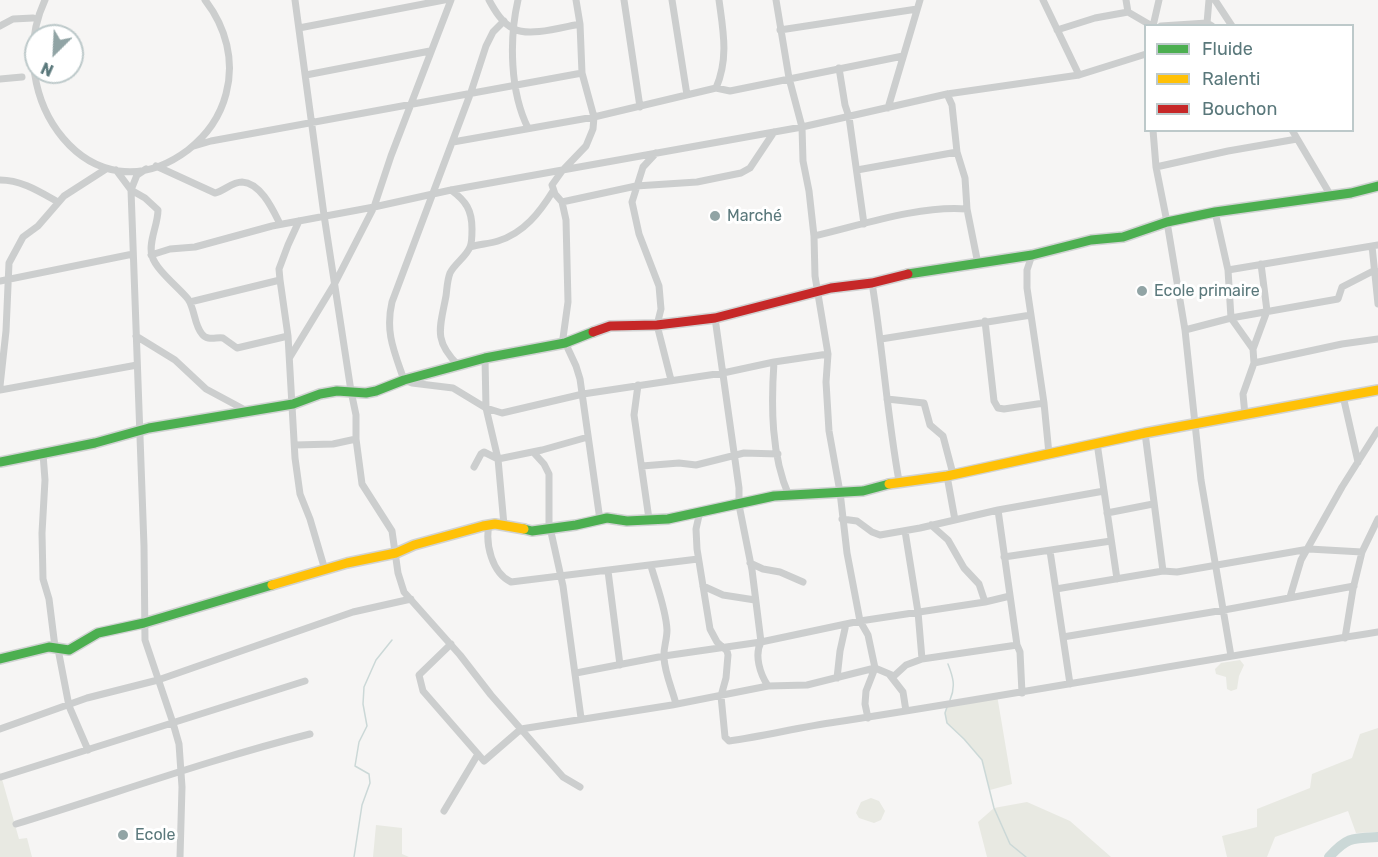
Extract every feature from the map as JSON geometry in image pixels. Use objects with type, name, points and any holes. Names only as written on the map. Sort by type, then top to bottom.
[{"type":"street","points":[[31,24],[45,0]]},
{"type":"street","points":[[68,153],[86,163],[105,168],[116,170],[146,168],[175,158],[192,147],[206,132],[217,116],[225,97],[229,77],[229,57],[225,37],[217,18],[205,0]]},
{"type":"street","points":[[295,0],[324,215],[356,415],[356,439],[362,484],[392,531],[400,585],[562,777],[580,787]]},
{"type":"street","points":[[299,27],[444,0]]},
{"type":"street","points":[[290,357],[335,283],[374,207],[430,51],[451,0]]},
{"type":"street","points":[[489,0],[504,21],[515,30],[545,31],[580,24]]},
{"type":"street","points":[[518,0],[513,56],[515,84],[521,114],[528,128]]},
{"type":"street","points":[[576,0],[580,24],[582,73],[594,117],[593,129],[586,146],[552,185],[562,202],[566,220],[568,313],[563,338],[576,366],[583,394],[600,520]]},
{"type":"street","points":[[624,0],[640,107]]},
{"type":"street","points":[[672,0],[687,95]]},
{"type":"street","points":[[716,88],[725,53],[719,0]]},
{"type":"street","points":[[776,0],[789,78],[801,127],[803,161],[814,236],[817,292],[828,354],[826,382],[829,431],[840,492],[842,519],[860,621],[868,635],[875,668],[866,691],[868,718]]},
{"type":"street","points":[[888,108],[920,0]]},
{"type":"street","points":[[1043,0],[1079,75]]},
{"type":"street","points":[[1126,0],[1128,12]]},
{"type":"street","points":[[1153,24],[1159,0]]},
{"type":"street","points":[[1209,0],[1210,24]]},
{"type":"street","points":[[1215,0],[1231,24]]},
{"type":"street","points":[[780,30],[917,9]]},
{"type":"street","points":[[1057,30],[1095,18],[1128,12],[1149,24]]},
{"type":"street","points":[[0,26],[13,19],[33,18]]},
{"type":"street","points":[[404,380],[388,330],[389,316],[486,46],[493,32],[504,21]]},
{"type":"street","points":[[306,75],[430,51]]},
{"type":"street","points":[[151,255],[170,249],[207,244],[280,224],[452,190],[801,127],[947,94],[1079,75],[1144,55]]},
{"type":"street","points":[[453,142],[594,117],[716,88],[730,91],[903,56]]},
{"type":"street","points":[[21,67],[23,87]]},
{"type":"street","points":[[839,68],[849,117],[864,224]]},
{"type":"street","points":[[192,147],[211,141],[582,73]]},
{"type":"street","points":[[0,79],[22,77]]},
{"type":"street","points":[[947,94],[952,105],[957,152],[965,178],[967,209],[978,264]]},
{"type":"street","points":[[562,202],[636,186],[697,182],[741,173],[750,168],[774,132]]},
{"type":"street","points":[[1153,132],[1156,167],[1185,330],[1197,424],[1201,480],[1231,656]]},
{"type":"street","points":[[1293,132],[1331,196]]},
{"type":"street","points":[[1156,167],[1297,139]]},
{"type":"street","points":[[657,152],[643,167],[632,202],[633,215],[660,295],[660,318],[657,325],[671,380]]},
{"type":"street","points":[[857,170],[957,152]]},
{"type":"street","points":[[156,166],[214,193],[241,182],[251,185],[266,201],[280,224]]},
{"type":"street","points":[[105,168],[64,196],[38,226],[23,237],[9,263],[4,280],[0,388],[137,365]]},
{"type":"street","points":[[146,168],[137,175],[131,190],[144,623],[145,640],[174,723],[182,770],[180,857]]},
{"type":"street","points":[[116,170],[131,190],[145,198],[158,210],[151,255],[155,264],[190,302],[202,335],[209,338],[224,338],[233,347],[246,347],[288,336]]},
{"type":"street","points":[[0,180],[10,180],[25,185],[58,202]]},
{"type":"street","points":[[0,462],[140,432],[149,428],[293,404],[320,394],[337,391],[366,393],[376,391],[404,380],[485,358],[565,343],[610,326],[657,325],[715,318],[831,288],[1032,255],[1091,240],[1123,237],[1167,222],[1215,212],[1331,196],[1378,186]]},
{"type":"street","points":[[452,190],[464,199],[470,211],[472,227],[470,247],[453,267],[449,276],[440,327],[441,340],[446,353],[458,365]]},
{"type":"street","points":[[470,247],[500,241],[521,231],[546,203],[553,190]]},
{"type":"street","points":[[814,236],[926,211],[950,207],[967,209]]},
{"type":"street","points":[[1215,212],[1228,270],[1231,318],[1253,349]]},
{"type":"street","points":[[299,221],[279,269],[290,357],[295,458],[300,494],[325,570]]},
{"type":"street","points":[[1228,270],[1375,245],[1378,304]]},
{"type":"street","points":[[4,280],[134,254]]},
{"type":"street","points":[[1032,255],[1027,270],[1027,288],[1049,454]]},
{"type":"street","points":[[1245,415],[1243,394],[1254,363],[1253,349],[1267,311],[1261,264]]},
{"type":"street","points":[[1185,330],[1231,318],[1338,299],[1342,287],[1375,270]]},
{"type":"street","points":[[190,302],[280,280]]},
{"type":"street","points":[[872,283],[881,339],[890,431],[899,481]]},
{"type":"street","points":[[881,339],[1031,315]]},
{"type":"street","points":[[715,318],[735,454],[739,505],[761,642],[757,651],[758,658],[763,679],[768,686]]},
{"type":"street","points":[[985,321],[994,401],[998,408],[1004,410],[1044,403]]},
{"type":"street","points":[[136,336],[175,360],[206,389],[247,411]]},
{"type":"street","points":[[1254,363],[1342,344],[1378,339]]},
{"type":"street","points":[[404,380],[453,388],[495,412],[508,412],[583,394],[723,373],[828,354]]},
{"type":"street","points":[[485,358],[486,408],[498,459],[504,525]]},
{"type":"street","points":[[774,362],[772,403],[778,454],[789,496]]},
{"type":"street","points":[[638,385],[633,415],[650,519]]},
{"type":"street","points":[[0,659],[32,650],[57,648],[69,651],[98,633],[144,623],[347,563],[396,553],[414,545],[489,525],[504,525],[523,530],[550,529],[607,518],[627,521],[668,519],[774,496],[863,491],[899,481],[950,475],[1145,433],[1378,390]]},
{"type":"street","points":[[1343,396],[1358,462]]},
{"type":"street","points":[[887,399],[924,403],[930,425],[942,436],[956,520]]},
{"type":"street","points":[[1290,597],[1301,560],[1342,487],[1378,430]]},
{"type":"street","points":[[1145,433],[1163,571]]},
{"type":"street","points":[[474,467],[484,452],[498,459],[588,437]]},
{"type":"street","points":[[296,445],[333,444],[356,439]]},
{"type":"street","points":[[1097,443],[1117,579]]},
{"type":"street","points":[[533,452],[544,464],[549,474],[550,529],[561,577],[581,718]]},
{"type":"street","points":[[642,466],[679,463],[696,465],[735,454],[758,452],[778,454]]},
{"type":"street","points":[[43,454],[45,480],[42,533],[43,579],[49,598],[69,705],[88,750]]},
{"type":"street","points":[[842,519],[857,521],[880,535],[1104,491]]},
{"type":"street","points":[[1107,513],[1153,504]]},
{"type":"street","points":[[998,510],[1017,645],[1020,652],[1022,693]]},
{"type":"street","points":[[700,511],[696,529],[698,559],[710,630],[713,637],[727,651],[729,662],[721,696],[725,736],[729,741],[1378,632]]},
{"type":"street","points":[[1345,638],[1362,552],[1378,519]]},
{"type":"street","points":[[489,525],[490,550],[495,566],[507,581],[511,582],[698,559]]},
{"type":"street","points":[[931,525],[948,540],[964,568],[979,584],[985,602]]},
{"type":"street","points":[[905,531],[918,612],[922,659]]},
{"type":"street","points":[[1004,556],[1111,541]]},
{"type":"street","points":[[1056,589],[1163,571],[1177,572],[1309,549],[1362,552]]},
{"type":"street","points":[[1050,551],[1070,684]]},
{"type":"street","points":[[750,563],[803,582]]},
{"type":"street","points":[[651,566],[667,630],[664,656],[676,704]]},
{"type":"street","points":[[608,571],[620,665]]},
{"type":"street","points":[[703,586],[723,595],[755,600]]},
{"type":"street","points":[[1063,637],[1354,586]]},
{"type":"street","points":[[576,673],[1010,596]]},
{"type":"street","points":[[0,729],[87,698],[158,680],[353,612],[411,599]]},
{"type":"street","points":[[837,678],[846,624]]},
{"type":"street","points":[[451,644],[419,675],[419,679],[423,692],[484,761],[521,729],[676,704],[768,686],[801,686],[875,668],[897,675],[906,665],[922,659],[1017,645]]},
{"type":"street","points":[[889,674],[903,692],[906,711]]},
{"type":"street","points":[[2,777],[305,681]]},
{"type":"street","points":[[16,824],[139,786],[182,770],[310,734]]},
{"type":"street","points":[[444,810],[478,753]]},
{"type":"shaded area","points":[[1240,660],[1244,665],[1237,689],[1231,691],[1227,689],[1226,677],[1216,674],[1215,669],[1221,663]]},
{"type":"shaded area","points":[[997,695],[1012,784],[990,790],[982,760],[947,723],[945,713],[948,704]]},
{"type":"shaded area","points":[[1378,728],[1378,832],[1356,833],[1348,811],[1275,837],[1267,857],[1227,857],[1222,836],[1257,827],[1257,809],[1310,788],[1312,774],[1352,758],[1360,734]]},
{"type":"shaded area","points":[[0,772],[19,839],[27,838],[32,857],[0,857]]},
{"type":"shaded area","points":[[871,798],[879,801],[885,811],[881,820],[874,823],[859,818],[856,813],[861,802]]},
{"type":"shaded area","points":[[1027,802],[1070,821],[1111,857],[987,857],[978,822],[994,808]]},
{"type":"shaded area","points":[[376,825],[402,828],[402,854],[409,857],[373,857]]},
{"type":"waterway","points":[[354,857],[362,805],[370,783],[369,774],[355,766],[359,742],[367,726],[363,704],[364,687],[376,660],[392,640]]},
{"type":"waterway","points":[[948,664],[953,682],[950,700]]},
{"type":"waterway","points":[[947,707],[945,713],[947,723],[982,760],[994,808],[1010,844],[1026,857]]},
{"type":"waterway","points":[[1329,857],[1350,840],[1378,837]]},
{"type":"traffic: fast","points":[[908,274],[1032,255],[1091,240],[1123,237],[1167,222],[1215,212],[1351,193],[1378,186]]},
{"type":"traffic: fast","points":[[0,462],[95,443],[149,428],[293,404],[320,394],[337,391],[366,393],[376,391],[404,380],[485,358],[565,343],[593,332]]},
{"type":"traffic: fast","points":[[524,529],[532,531],[607,518],[627,521],[668,519],[774,496],[863,491],[889,484]]},
{"type":"traffic: fast","points":[[0,659],[49,647],[69,650],[98,633],[144,623],[272,585]]},
{"type":"traffic: slow","points":[[889,484],[947,476],[1145,433],[1378,390]]},
{"type":"traffic: slow","points":[[272,585],[347,563],[396,553],[414,545],[483,526],[495,524],[524,529]]},
{"type":"traffic: jam","points":[[593,332],[610,326],[657,325],[715,318],[831,288],[872,283],[908,274]]},
{"type":"place","name":"Marché","points":[[715,216]]},
{"type":"place","name":"Ecole primaire","points":[[1142,291]]},
{"type":"place","name":"Ecole","points":[[123,835]]}]
